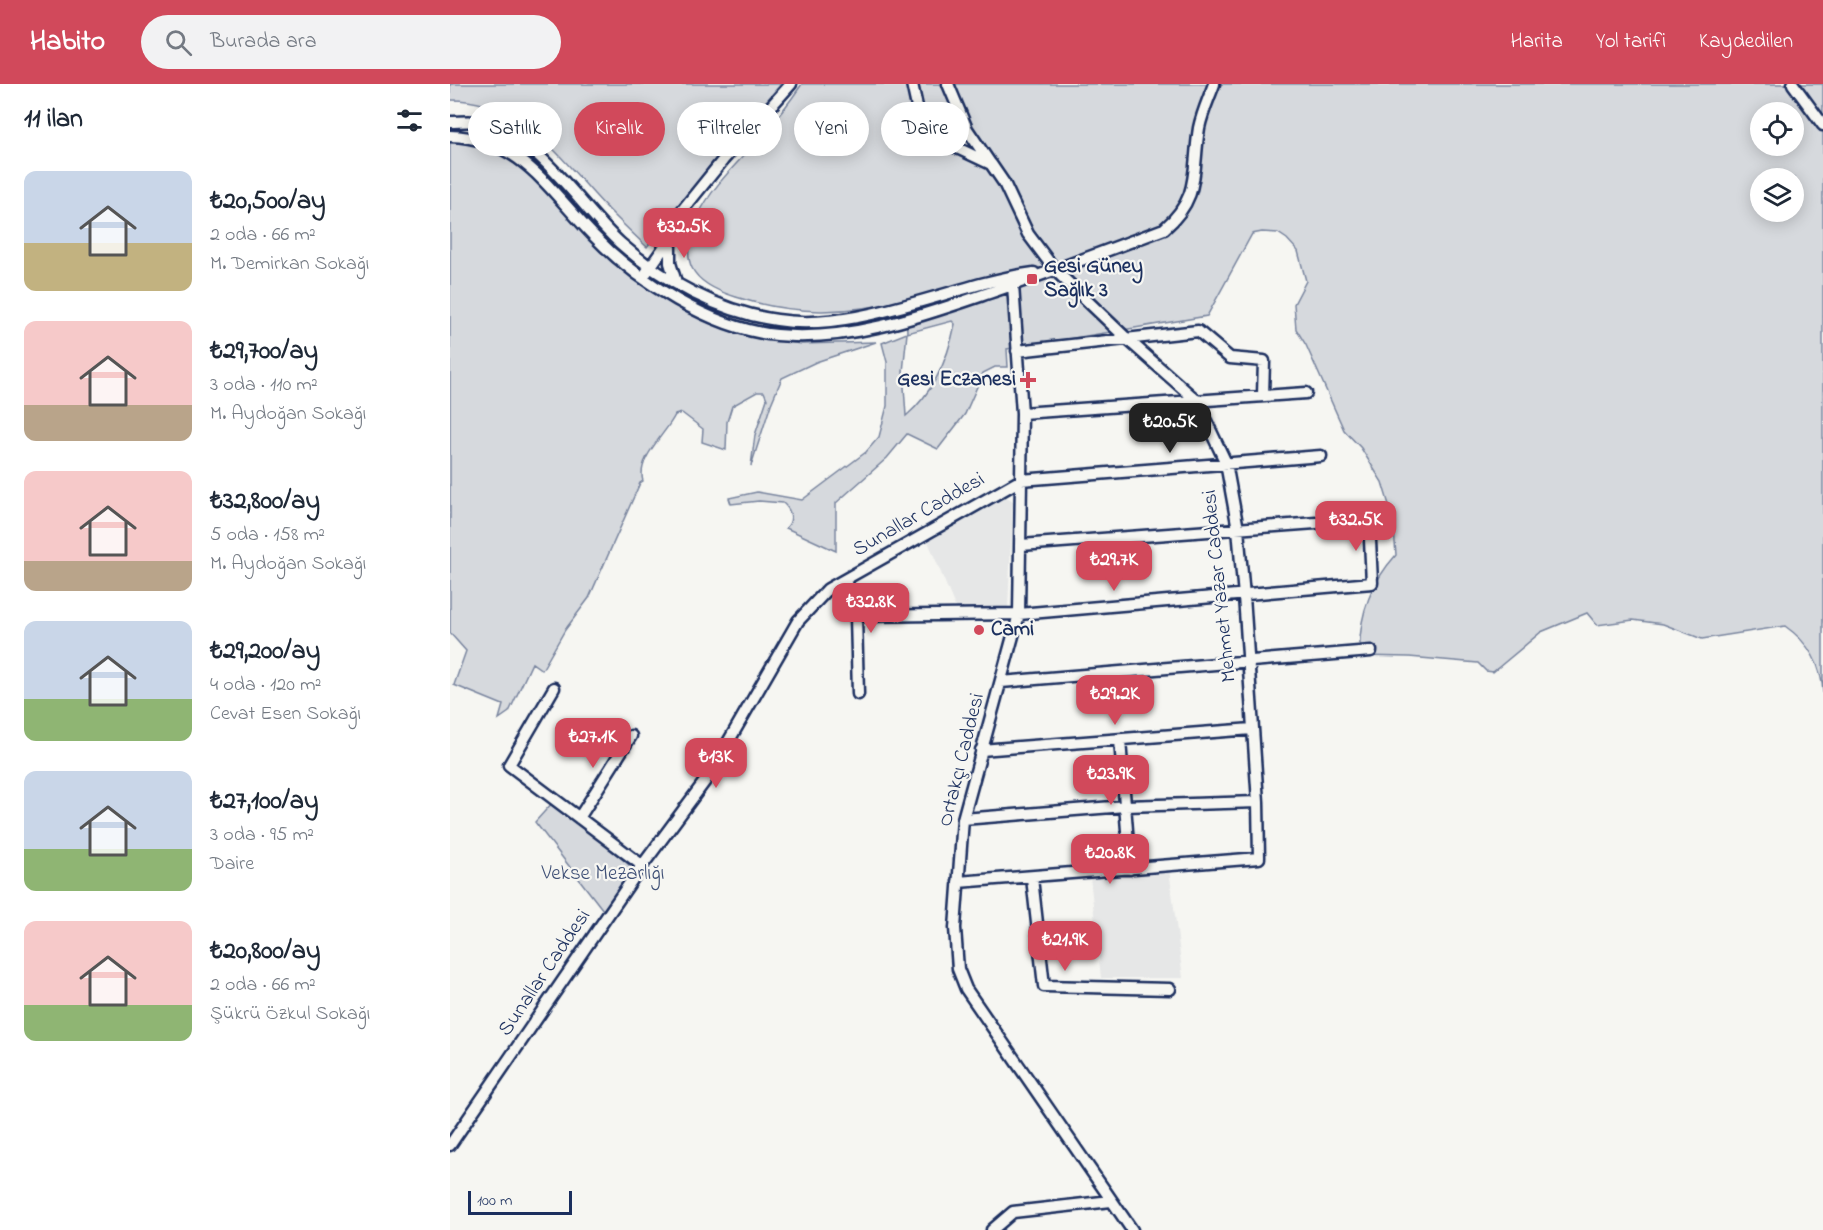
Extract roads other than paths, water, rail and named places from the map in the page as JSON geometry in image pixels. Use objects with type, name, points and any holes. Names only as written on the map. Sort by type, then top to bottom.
[{"type":"street","points":[[641,280],[670,239],[681,212],[723,160],[791,84]]},
{"type":"street","points":[[912,84],[919,116],[936,138],[991,164]]},
{"type":"street","name":"Mehmet Yazar Caddesi","points":[[948,84],[968,129],[1004,183],[1028,234],[1055,270],[1126,338],[1196,400],[1226,464],[1238,529],[1244,596],[1258,802],[1259,858],[1130,869]]},
{"type":"street","points":[[450,136],[475,137],[501,146],[529,166],[609,252],[641,280],[715,317],[776,335],[822,335],[922,316],[1164,229],[1179,216],[1193,189],[1200,124],[1214,84]]},
{"type":"street","points":[[1793,84],[1823,125]]},
{"type":"street","points":[[450,122],[478,122],[508,133],[524,144],[539,155],[619,241],[650,268],[739,311],[778,321],[821,321],[919,302],[1002,277],[1055,270]]},
{"type":"street","points":[[670,239],[670,263],[676,282]]},
{"type":"street","name":"Ortakçı Caddesi","points":[[1013,285],[1022,413],[1019,614],[963,819],[956,928],[958,969],[966,989],[1131,1230]]},
{"type":"street","points":[[1017,351],[1198,331],[1230,358],[1264,361],[1263,395]]},
{"type":"street","points":[[1022,413],[1306,393]]},
{"type":"street","points":[[1021,480],[1321,456]]},
{"type":"street","name":"Sunallar Caddesi","points":[[450,1145],[643,866],[708,777],[798,621],[828,589],[1021,480]]},
{"type":"street","points":[[856,616],[1019,614],[1372,584],[1369,519],[1021,545]]},
{"type":"street","points":[[846,579],[856,616],[858,694]]},
{"type":"street","points":[[1001,682],[1371,651]]},
{"type":"street","points":[[554,688],[509,765],[643,866]]},
{"type":"street","points":[[981,750],[1252,729]]},
{"type":"street","points":[[579,818],[631,736]]},
{"type":"street","points":[[958,882],[1130,869],[1120,740]]},
{"type":"street","points":[[963,819],[1125,806],[1258,802]]},
{"type":"street","points":[[1032,878],[1044,986],[1170,989]]},
{"type":"street","points":[[992,1230],[1013,1212],[1111,1201]]},
{"type":"place","name":"Gesi Güney Sağlık 3","points":[[1032,279]]},
{"type":"place","name":"Gesi Eczanesi","points":[[1028,380]]},
{"type":"place","name":"Cami","points":[[979,630]]},
{"type":"park label","name":"Vekse Mezarlığı","points":[[603,874]]}]
